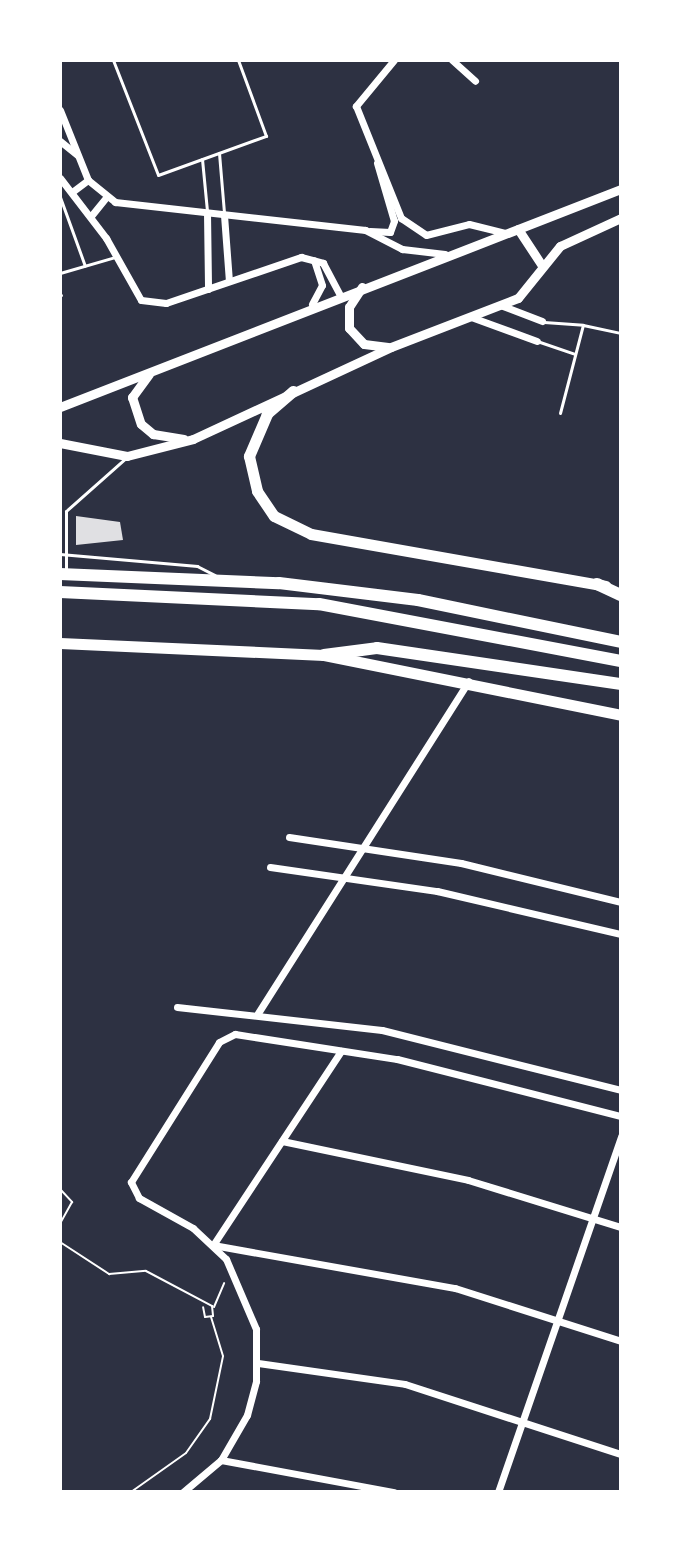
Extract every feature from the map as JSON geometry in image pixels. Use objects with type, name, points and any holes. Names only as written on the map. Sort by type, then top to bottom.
[{"type":"highway","points":[[63,574],[222,579],[418,600],[621,642]]},
{"type":"highway","points":[[597,584],[621,593]]},
{"type":"highway","points":[[67,592],[319,604],[621,661]]},
{"type":"highway","points":[[324,655],[377,648],[621,684]]},
{"type":"main road","points":[[60,407],[312,304],[621,189]]},
{"type":"main road","points":[[60,443],[127,456],[193,439],[391,347],[471,317],[526,292],[541,264],[560,246],[621,218]]},
{"type":"main road","points":[[518,229],[541,264]]},
{"type":"main road","points":[[346,318],[362,287]]},
{"type":"main road","points":[[340,295],[346,318],[359,341],[391,347]]},
{"type":"main road","points":[[158,367],[139,382],[134,410],[153,434],[193,439]]},
{"type":"main road","points":[[293,391],[267,414],[249,456],[257,491],[274,516],[311,534],[597,584]]},
{"type":"main road","points":[[60,643],[324,655],[470,680],[621,715]]},
{"type":"street","points":[[394,60],[356,106],[398,219],[426,235],[481,224],[505,233]]},
{"type":"street","points":[[452,60],[475,81]]},
{"type":"street","points":[[60,110],[88,180],[107,199]]},
{"type":"street","points":[[60,141],[79,156]]},
{"type":"street","points":[[60,178],[91,216],[132,294],[151,305],[313,258]]},
{"type":"street","points":[[72,192],[88,180]]},
{"type":"street","points":[[91,216],[96,201],[107,199],[390,232],[398,219]]},
{"type":"street","points":[[207,213],[208,289]]},
{"type":"street","points":[[224,215],[229,281]]},
{"type":"street","points":[[365,230],[402,249],[445,254]]},
{"type":"street","points":[[313,258],[340,295]]},
{"type":"street","points":[[312,304],[322,285],[313,258]]},
{"type":"street","points":[[500,305],[542,321]]},
{"type":"street","points":[[471,317],[537,341]]},
{"type":"street","points":[[258,1013],[470,680]]},
{"type":"street","points":[[289,837],[364,847],[621,902]]},
{"type":"street","points":[[270,867],[482,900],[621,934]]},
{"type":"street","points":[[177,1007],[258,1013],[438,1041],[621,1090]]},
{"type":"street","points":[[183,1492],[221,1460],[247,1415],[258,1363],[252,1312],[235,1275],[213,1245],[139,1198],[131,1182],[224,1038],[341,1051],[490,1078],[621,1116]]},
{"type":"street","points":[[213,1245],[341,1051]]},
{"type":"street","points":[[498,1492],[621,1136]]},
{"type":"street","points":[[282,1141],[453,1177],[621,1227]]},
{"type":"street","points":[[213,1245],[404,1276],[558,1318],[621,1341]]},
{"type":"street","points":[[258,1363],[405,1384],[621,1454]]},
{"type":"street","points":[[221,1460],[394,1492]]},
{"type":"lane","points":[[113,60],[158,175],[266,136],[238,60]]},
{"type":"lane","points":[[219,153],[224,215]]},
{"type":"lane","points":[[202,159],[207,213]]},
{"type":"lane","points":[[72,192],[60,195],[85,266]]},
{"type":"lane","points":[[60,273],[115,257]]},
{"type":"lane","points":[[542,321],[621,333]]},
{"type":"lane","points":[[560,413],[583,325]]},
{"type":"lane","points":[[537,341],[574,354]]},
{"type":"lane","points":[[67,592],[62,554],[72,503],[127,456]]},
{"type":"lane","points":[[62,554],[197,566],[222,579]]},
{"type":"path","points":[[60,1189],[72,1202],[60,1224]]},
{"type":"path","points":[[60,1242],[109,1274],[146,1271],[203,1307],[211,1317],[223,1356],[210,1419],[186,1453],[131,1492]]},
{"type":"path","points":[[211,1317],[213,1308],[223,1298],[218,1287],[235,1275]]},
{"type":"path","points":[[203,1307],[213,1308]]},
{"type":"building","points":[[76,516],[120,522],[123,540],[76,545]]}]
